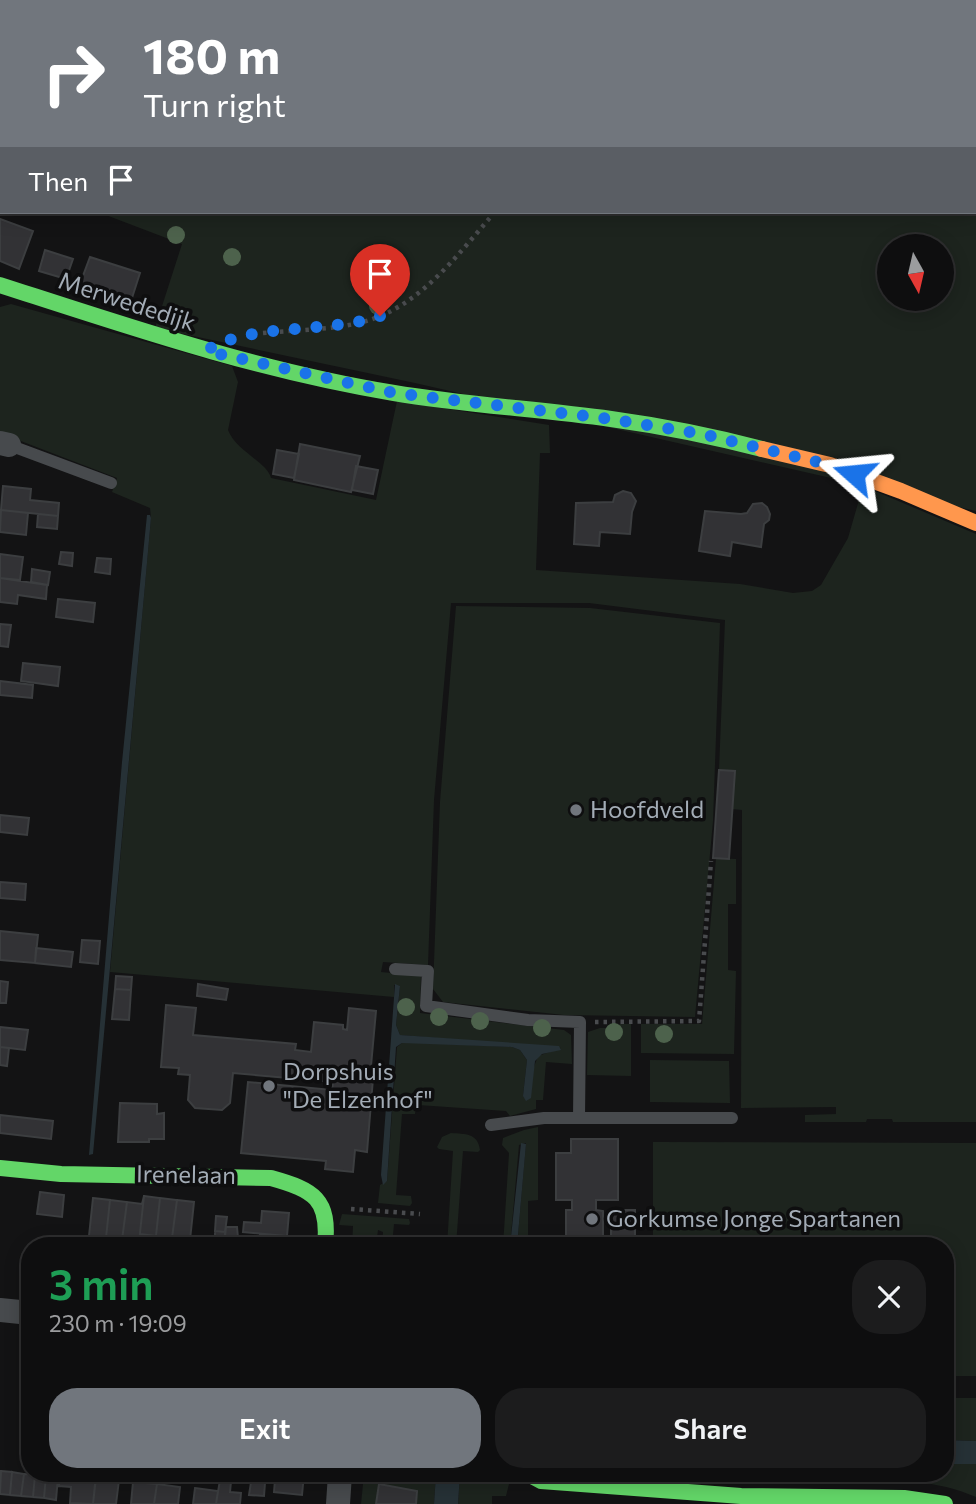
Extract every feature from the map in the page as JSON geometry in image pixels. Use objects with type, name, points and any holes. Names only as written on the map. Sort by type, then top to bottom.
[{"type":"street","name":"Merwededijk","points":[[0,285],[194,347],[266,366],[394,393],[611,419],[702,434],[830,465],[976,523]]},
{"type":"street","name":"Irenelaan","points":[[0,1168],[61,1174],[262,1176],[284,1182],[312,1195],[323,1206]]},
{"type":"street","points":[[323,1206],[327,1221],[326,1237]]},
{"type":"street","points":[[0,1310],[21,1312]]},
{"type":"street","points":[[338,1504],[339,1482]]},
{"type":"street","points":[[554,1482],[727,1495],[904,1498],[944,1504]]},
{"type":"lane","points":[[5,444],[111,483]]},
{"type":"lane","points":[[396,969],[428,971],[426,1006],[528,1020],[580,1022],[579,1118]]},
{"type":"lane","points":[[491,1125],[523,1123],[544,1118],[732,1118]]},
{"type":"path","points":[[254,334],[360,323],[380,316],[432,283],[493,214]]},
{"type":"path","points":[[580,1022],[699,1021],[711,861]]},
{"type":"path","points":[[323,1206],[420,1214]]},
{"type":"shaded area","points":[[103,214],[976,214],[976,511],[415,383],[155,328],[182,244]]},
{"type":"shaded area","points":[[11,304],[232,366],[238,382],[228,430],[238,444],[264,467],[271,478],[376,500],[397,401],[549,425],[550,453],[540,453],[536,570],[740,584],[793,593],[812,591],[821,585],[848,538],[863,486],[976,534],[976,1122],[893,1122],[892,1119],[867,1119],[866,1122],[805,1122],[805,1115],[836,1114],[836,1107],[741,1108],[742,810],[732,809],[735,772],[719,770],[725,620],[589,603],[451,603],[434,800],[428,965],[383,962],[381,972],[421,976],[420,1013],[564,1030],[571,1035],[572,1064],[546,1062],[543,1100],[536,1100],[536,1109],[510,1116],[506,1111],[418,1105],[415,1114],[402,1114],[396,1195],[411,1196],[412,1203],[410,1206],[378,1203],[380,1185],[387,1181],[397,1047],[409,1042],[512,1047],[520,1050],[527,1060],[523,1096],[538,1056],[561,1048],[400,1035],[396,1025],[400,986],[394,985],[394,997],[110,972],[150,508],[112,492],[117,478],[0,433],[0,307]]},
{"type":"shaded area","points":[[147,515],[151,518],[146,574],[93,1154],[89,1155],[122,762]]},
{"type":"shaded area","name":"Hoofdveld","points":[[456,606],[590,608],[720,623],[713,821],[695,1017],[564,1015],[443,1002],[433,989],[440,802]]},
{"type":"shaded area","points":[[716,858],[736,859],[736,904],[728,904],[728,970],[736,971],[734,1054],[641,1053],[641,1024],[702,1024]]},
{"type":"shaded area","points":[[395,984],[400,986],[396,1025],[400,1035],[559,1046],[561,1050],[542,1054],[535,1061],[531,1098],[526,1101],[523,1096],[527,1060],[520,1050],[512,1047],[402,1043],[396,1047],[387,1181],[383,1185],[381,1175]]},
{"type":"shaded area","points":[[620,1024],[631,1024],[631,1076],[587,1075],[588,1032],[600,1028],[615,1028]]},
{"type":"shaded area","points":[[650,1060],[729,1061],[730,1103],[650,1102]]},
{"type":"shaded area","points":[[538,1127],[538,1200],[528,1201],[528,1237],[518,1237],[526,1143],[519,1145],[511,1237],[504,1237],[509,1153],[502,1145],[503,1138]]},
{"type":"shaded area","points":[[451,1133],[466,1134],[477,1140],[480,1150],[463,1151],[457,1237],[448,1237],[453,1151],[437,1147],[442,1137]]},
{"type":"shaded area","points":[[653,1142],[976,1143],[976,1376],[954,1376],[954,1237],[653,1237]]},
{"type":"shaded area","points":[[521,1143],[526,1144],[518,1237],[511,1237]]},
{"type":"shaded area","points":[[342,1214],[409,1219],[410,1223],[394,1224],[393,1237],[383,1237],[383,1232],[378,1230],[377,1237],[352,1237],[353,1226],[339,1225]]},
{"type":"shaded area","points":[[954,1398],[976,1398],[976,1441],[954,1440]]},
{"type":"shaded area","points":[[954,1440],[976,1441],[976,1464],[954,1464]]},
{"type":"shaded area","points":[[954,1464],[976,1464],[976,1497],[919,1482],[954,1482]]},
{"type":"shaded area","points":[[363,1482],[435,1482],[434,1504],[361,1504]]},
{"type":"shaded area","points":[[435,1482],[459,1482],[458,1504],[434,1504]]},
{"type":"shaded area","points":[[459,1482],[510,1482],[506,1496],[492,1496],[492,1504],[458,1504]]},
{"type":"building","points":[[0,219],[33,231],[19,269],[0,261]]},
{"type":"building","points":[[45,250],[73,259],[66,279],[39,271]]},
{"type":"building","points":[[90,257],[140,273],[131,301],[80,284]]},
{"type":"building","points":[[300,444],[360,456],[351,492],[294,480]]},
{"type":"building","points":[[277,450],[299,454],[294,478],[273,474]]},
{"type":"building","points":[[356,466],[378,470],[373,494],[352,490]]},
{"type":"building","points":[[3,486],[31,489],[30,500],[59,503],[58,516],[1,510]]},
{"type":"building","points":[[623,491],[631,493],[636,501],[630,534],[600,532],[599,546],[574,544],[576,503],[613,502],[615,495]]},
{"type":"building","points":[[762,503],[770,514],[769,520],[764,524],[761,547],[732,542],[730,556],[699,551],[705,511],[741,514],[747,513],[753,504]]},
{"type":"building","points":[[1,510],[28,513],[26,535],[0,532]]},
{"type":"building","points":[[38,514],[58,516],[57,529],[37,527]]},
{"type":"building","points":[[61,552],[73,553],[72,566],[59,564]]},
{"type":"building","points":[[0,554],[23,557],[20,580],[0,578]]},
{"type":"building","points":[[97,558],[111,559],[110,574],[95,572]]},
{"type":"building","points":[[32,569],[50,572],[48,585],[31,582]]},
{"type":"building","points":[[0,578],[47,585],[46,599],[18,595],[17,604],[0,602]]},
{"type":"building","points":[[58,599],[95,603],[93,622],[56,617]]},
{"type":"building","points":[[0,624],[11,625],[8,647],[0,646]]},
{"type":"building","points":[[23,663],[60,667],[58,686],[21,681]]},
{"type":"building","points":[[0,681],[33,685],[32,698],[0,695]]},
{"type":"building","points":[[719,770],[735,771],[729,859],[713,858]]},
{"type":"building","points":[[0,815],[29,818],[27,835],[0,832]]},
{"type":"building","points":[[0,882],[26,884],[25,900],[0,898]]},
{"type":"building","points":[[0,931],[38,935],[35,963],[0,960]]},
{"type":"building","points":[[82,940],[100,941],[98,964],[80,962]]},
{"type":"building","points":[[36,948],[73,952],[71,967],[35,963]]},
{"type":"building","points":[[116,976],[132,977],[131,990],[115,989]]},
{"type":"building","points":[[0,981],[8,982],[6,1003],[0,1003]]},
{"type":"building","points":[[198,984],[228,989],[226,1000],[197,996]]},
{"type":"building","points":[[115,989],[131,990],[129,1020],[112,1019]]},
{"type":"building","name":"Dorpshuis \"De Elzenhof\"","points":[[166,1005],[196,1008],[193,1035],[296,1044],[295,1050],[311,1052],[314,1022],[343,1025],[343,1029],[347,1030],[349,1008],[376,1011],[367,1152],[355,1150],[353,1172],[325,1169],[326,1161],[241,1153],[248,1082],[332,1090],[335,1066],[323,1065],[322,1081],[233,1073],[230,1103],[222,1110],[195,1108],[188,1100],[190,1075],[178,1074],[179,1068],[161,1067]]},
{"type":"building","points":[[0,1027],[28,1030],[25,1050],[0,1047]]},
{"type":"building","points":[[0,1047],[9,1048],[7,1066],[0,1065]]},
{"type":"building","points":[[120,1103],[157,1104],[157,1114],[164,1113],[164,1139],[118,1142]]},
{"type":"building","points":[[0,1115],[53,1121],[51,1139],[0,1133]]},
{"type":"building","points":[[571,1139],[618,1139],[618,1200],[596,1200],[596,1210],[603,1211],[603,1237],[566,1237],[566,1210],[572,1210],[572,1200],[556,1200],[556,1153],[571,1153]]},
{"type":"building","points":[[40,1192],[64,1195],[62,1217],[37,1214]]},
{"type":"building","points":[[144,1196],[140,1237],[122,1237],[127,1202],[142,1204]]},
{"type":"building","points":[[144,1196],[160,1198],[156,1236],[141,1234],[140,1237]]},
{"type":"building","points":[[93,1198],[110,1200],[106,1237],[89,1236]]},
{"type":"building","points":[[160,1198],[177,1200],[172,1237],[156,1236]]},
{"type":"building","points":[[110,1200],[127,1202],[122,1237],[106,1237]]},
{"type":"building","points":[[177,1200],[194,1202],[190,1237],[172,1237]]},
{"type":"building","points":[[611,1210],[635,1210],[635,1237],[611,1237]]},
{"type":"building","points":[[262,1211],[289,1213],[287,1236],[243,1232],[244,1222],[261,1223]]},
{"type":"building","points":[[216,1216],[227,1217],[225,1232],[215,1231]]},
{"type":"building","points":[[226,1227],[237,1227],[238,1237],[225,1237]]},
{"type":"building","points":[[215,1231],[225,1232],[225,1237],[215,1237]]},
{"type":"building","points":[[260,1234],[287,1236],[287,1237],[260,1237]]},
{"type":"building","points":[[1,1471],[12,1472],[10,1495],[0,1494]]},
{"type":"building","points":[[12,1472],[21,1474],[21,1496],[10,1495]]},
{"type":"building","points":[[23,1482],[34,1482],[33,1497],[21,1496]]},
{"type":"building","points":[[34,1482],[45,1482],[44,1498],[33,1497]]},
{"type":"building","points":[[45,1482],[58,1482],[56,1500],[44,1498]]},
{"type":"building","points":[[59,1482],[95,1482],[93,1504],[70,1503],[71,1487],[59,1486]]},
{"type":"building","points":[[96,1482],[119,1482],[116,1504],[93,1504]]},
{"type":"building","points":[[133,1482],[157,1484],[154,1504],[131,1504]]},
{"type":"building","points":[[220,1482],[231,1482],[230,1492],[241,1493],[240,1504],[216,1504]]},
{"type":"building","points":[[251,1482],[265,1483],[264,1496],[249,1495]]},
{"type":"building","points":[[275,1482],[303,1482],[302,1495],[274,1492]]},
{"type":"building","points":[[157,1484],[180,1487],[178,1504],[154,1504]]},
{"type":"building","points":[[379,1484],[417,1491],[416,1504],[376,1504]]},
{"type":"building","points":[[195,1488],[218,1491],[216,1504],[193,1504]]},
{"type":"traffic: fast","points":[[0,285],[195,347],[344,384],[421,397],[630,422],[762,449]]},
{"type":"traffic: fast","points":[[0,1168],[61,1174],[271,1178],[298,1187],[316,1199],[325,1217],[326,1237]]},
{"type":"traffic: fast","points":[[554,1482],[741,1496],[904,1498],[945,1504]]},
{"type":"traffic: slow","points":[[762,449],[830,465],[976,523]]},
{"type":"place","name":"Hoofdveld","points":[[576,810]]},
{"type":"place","name":"Dorpshuis \"De Elzenhof\"","points":[[269,1086]]},
{"type":"place","name":"Gorkumse Jonge Spartanen","points":[[592,1219]]},
{"type":"route","points":[[380,316],[360,323],[227,339],[206,351],[394,393],[611,419],[702,434],[830,465],[854,474]]}]
